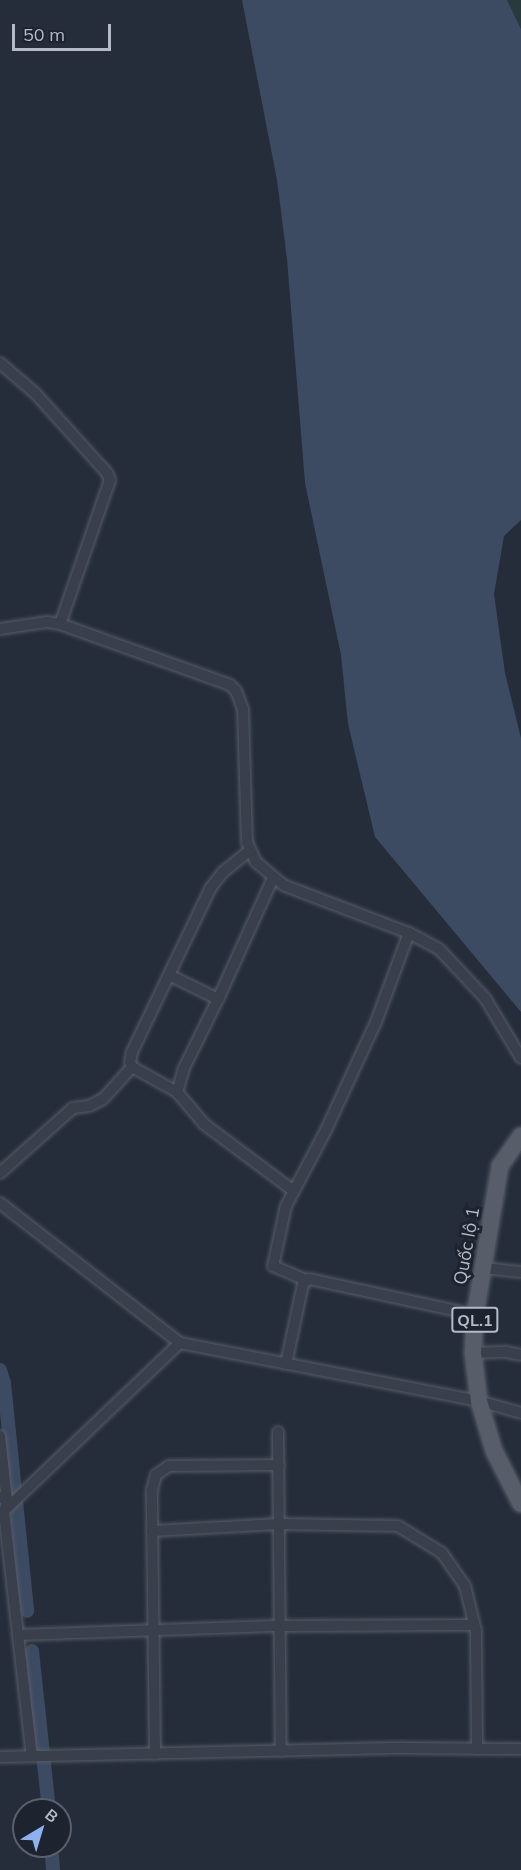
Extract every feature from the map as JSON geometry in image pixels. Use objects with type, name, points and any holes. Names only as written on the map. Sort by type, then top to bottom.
[{"type":"main road","name":"Quốc lộ 1","points":[[521,1136],[500,1166],[475,1315],[473,1353],[478,1401],[494,1451],[521,1504]]},
{"type":"street","points":[[0,363],[35,393],[110,480],[60,624]]},
{"type":"street","points":[[0,629],[47,622],[60,624],[222,680],[236,691],[243,709],[247,842],[249,851],[256,862],[283,885],[409,933],[439,950],[484,998],[521,1058]]},
{"type":"street","points":[[249,851],[215,881],[132,1052],[130,1062],[132,1067],[177,1092],[204,1124],[294,1191]]},
{"type":"street","points":[[177,1092],[184,1068],[273,878]]},
{"type":"street","points":[[409,933],[376,1022],[286,1206],[273,1266],[306,1280],[312,1279],[475,1315]]},
{"type":"street","points":[[169,975],[218,999]]},
{"type":"street","points":[[0,1173],[73,1108],[89,1106],[103,1099],[132,1067]]},
{"type":"street","points":[[0,1203],[180,1343],[478,1401],[521,1413]]},
{"type":"street","points":[[483,1268],[521,1272]]},
{"type":"street","points":[[286,1364],[303,1284],[306,1280]]},
{"type":"street","points":[[34,1756],[2,1514],[10,1499],[180,1343]]},
{"type":"street","points":[[473,1353],[506,1352],[521,1355]]},
{"type":"street","points":[[278,1432],[281,1751]]},
{"type":"street","points":[[0,1436],[10,1499]]},
{"type":"street","points":[[155,1754],[152,1490],[156,1475],[170,1466],[279,1465]]},
{"type":"street","points":[[152,1531],[279,1524],[398,1526],[442,1553],[465,1586],[474,1625],[477,1749]]},
{"type":"street","points":[[18,1635],[280,1626],[474,1625]]},
{"type":"street","points":[[0,1757],[521,1749]]},
{"type":"shaded area","points":[[507,0],[521,0],[521,29]]},
{"type":"water","points":[[242,0],[507,0],[521,29],[521,520],[504,536],[494,594],[505,673],[521,738],[521,1012],[375,837],[348,724],[341,655],[305,483],[287,259],[277,180]]},
{"type":"waterway","points":[[0,1370],[4,1383],[27,1611]]},
{"type":"waterway","points":[[32,1651],[48,1798]]},
{"type":"waterway","points":[[52,1858],[53,1870]]}]
